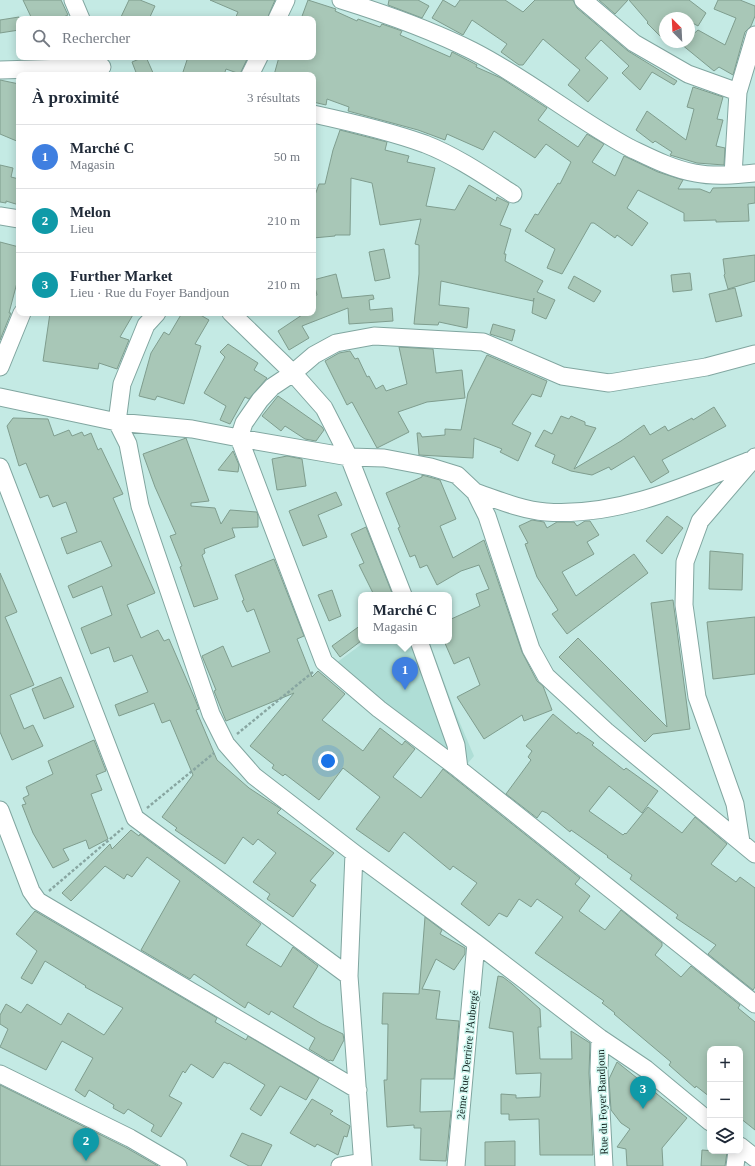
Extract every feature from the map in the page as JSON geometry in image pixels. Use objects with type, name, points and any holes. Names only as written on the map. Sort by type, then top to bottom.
[{"type":"street","points":[[73,0],[81,16]]},
{"type":"street","points":[[278,16],[286,0]]},
{"type":"street","points":[[341,0],[381,13],[474,51],[553,99],[602,133],[657,162],[695,174],[733,175],[755,173]]},
{"type":"street","points":[[583,0],[634,43],[688,74],[738,92]]},
{"type":"street","points":[[733,175],[738,92],[755,35]]},
{"type":"street","points":[[252,72],[258,60]]},
{"type":"street","points":[[0,70],[102,66]]},
{"type":"street","points":[[316,115],[338,119],[426,144],[478,172],[513,194]]},
{"type":"street","points":[[0,216],[16,219]]},
{"type":"street","points":[[0,367],[21,316]]},
{"type":"street","points":[[154,316],[146,325],[122,384],[117,422],[128,444],[140,506],[211,714],[226,744],[254,776],[600,1038],[646,1070],[707,1120]]},
{"type":"street","points":[[234,316],[293,373],[324,408],[349,457],[402,592]]},
{"type":"street","points":[[755,354],[706,367],[609,383],[562,376],[483,342],[374,336],[336,343],[314,355],[293,373],[272,387],[260,400],[244,423],[238,438],[324,662],[379,709],[459,769],[755,1004]]},
{"type":"street","points":[[0,397],[117,422],[192,428],[238,438],[349,457],[384,458],[431,467],[457,475],[475,492],[487,516],[501,554],[531,649],[546,676],[606,731],[755,854]]},
{"type":"street","points":[[475,492],[514,505],[545,512],[578,512],[622,506],[683,487],[753,458]]},
{"type":"street","points":[[741,842],[735,804],[697,697],[684,605],[685,562],[700,521],[753,458]]},
{"type":"street","points":[[0,467],[135,818],[349,976]]},
{"type":"street","points":[[420,644],[456,745],[459,769]]},
{"type":"street","points":[[0,810],[31,891],[38,900],[358,1090]]},
{"type":"street","points":[[340,1166],[363,1164],[349,976],[354,853]]},
{"type":"street","name":"2ème Rue Derrière l'Aubergé","points":[[456,1166],[476,943]]},
{"type":"street","name":"Rue du Foyer Bandjoun","points":[[600,1038],[599,1072],[604,1166]]},
{"type":"street","points":[[0,1074],[130,1138],[178,1166]]},
{"type":"street","points":[[743,1148],[755,1158]]},
{"type":"street","points":[[735,1166],[737,1154]]},
{"type":"path","points":[[226,744],[324,662]]},
{"type":"shaded area","points":[[362,644],[430,644],[456,714],[474,756],[463,769],[332,666]]},
{"type":"building","points":[[23,0],[61,0],[68,15],[66,16],[31,16]]},
{"type":"building","points":[[129,0],[140,0],[155,6],[150,16],[121,16]]},
{"type":"building","points":[[210,0],[275,0],[268,16],[236,16],[238,12]]},
{"type":"building","points":[[308,0],[336,9],[335,11],[357,21],[358,19],[380,27],[382,24],[402,31],[400,35],[450,57],[452,52],[477,65],[476,67],[501,78],[547,108],[538,120],[578,147],[587,134],[604,144],[592,162],[615,176],[624,156],[658,172],[683,180],[678,189],[700,189],[710,193],[713,188],[755,187],[755,203],[748,204],[749,221],[684,221],[684,213],[638,190],[627,208],[648,223],[632,246],[617,235],[615,238],[594,223],[591,223],[562,274],[547,268],[555,249],[525,231],[535,214],[538,215],[558,183],[560,184],[571,162],[546,144],[535,158],[494,131],[483,150],[447,134],[445,140],[418,130],[348,111],[349,107],[327,99],[326,105],[316,103],[316,72],[275,72],[278,60],[316,60],[316,16],[302,16]]},
{"type":"building","points":[[389,0],[418,0],[429,6],[422,18],[388,5]]},
{"type":"building","points":[[443,0],[455,7],[460,0],[505,0],[523,12],[535,0],[573,0],[577,8],[628,51],[677,81],[674,85],[652,72],[640,90],[622,73],[629,66],[601,40],[585,58],[608,78],[588,102],[568,85],[580,70],[543,39],[523,65],[519,65],[501,52],[507,44],[472,20],[463,35],[432,18]]},
{"type":"building","points":[[599,0],[628,0],[615,14]]},
{"type":"building","points":[[629,0],[689,0],[706,13],[698,26],[695,24],[695,12],[659,12],[659,35],[647,23],[648,22]]},
{"type":"building","points":[[718,0],[740,0],[755,6],[755,16],[751,26],[745,32],[733,75],[719,67],[714,71],[686,48],[695,48],[695,33],[698,30],[725,45],[736,18],[714,9]]},
{"type":"building","points":[[16,17],[16,30],[0,33],[0,20]]},
{"type":"building","points":[[137,60],[147,60],[153,72],[136,72],[132,62]]},
{"type":"building","points":[[187,60],[247,60],[241,72],[234,72],[226,69],[225,72],[183,72]]},
{"type":"building","points":[[0,80],[16,83],[16,141],[0,134]]},
{"type":"building","points":[[693,87],[723,97],[717,119],[723,120],[716,146],[725,148],[724,165],[697,163],[670,155],[672,152],[655,141],[653,143],[636,130],[647,111],[686,140],[694,109],[687,107]]},
{"type":"building","points":[[340,130],[387,142],[385,150],[409,156],[407,162],[435,168],[426,206],[455,210],[469,185],[496,201],[497,197],[509,203],[500,225],[511,229],[504,254],[506,254],[505,261],[543,281],[537,292],[555,300],[546,319],[532,313],[534,298],[533,301],[441,281],[439,305],[469,308],[467,328],[439,322],[438,325],[414,324],[419,274],[419,245],[415,244],[421,219],[380,225],[372,183],[351,178],[350,235],[316,238],[316,192],[319,184],[325,184],[333,150]]},
{"type":"building","points":[[0,165],[13,168],[11,177],[16,178],[16,204],[6,201],[6,203],[0,202]]},
{"type":"building","points":[[0,242],[16,246],[16,286],[9,313],[11,313],[0,340]]},
{"type":"building","points":[[384,249],[390,278],[375,281],[369,252]]},
{"type":"building","points":[[755,255],[755,281],[728,289],[724,275],[723,259]]},
{"type":"building","points":[[690,273],[692,290],[673,292],[671,275]]},
{"type":"building","points":[[336,274],[342,298],[373,295],[374,299],[369,300],[370,310],[392,308],[393,321],[349,324],[348,308],[302,326],[309,338],[289,350],[278,331],[300,316],[316,316],[316,279]]},
{"type":"building","points":[[574,276],[601,291],[594,302],[568,288]]},
{"type":"building","points":[[735,288],[742,316],[716,322],[709,294]]},
{"type":"building","points":[[50,316],[132,316],[120,337],[129,340],[117,369],[99,363],[98,369],[43,361]]},
{"type":"building","points":[[180,316],[202,316],[209,320],[195,344],[201,346],[184,404],[157,396],[155,400],[139,396],[151,353],[164,332],[169,335]]},
{"type":"building","points":[[493,324],[515,330],[512,341],[490,334]]},
{"type":"building","points":[[228,344],[258,363],[254,370],[267,378],[249,399],[245,397],[230,424],[220,420],[226,406],[204,393],[225,357],[220,352]]},
{"type":"building","points":[[399,347],[433,349],[436,373],[462,370],[465,398],[427,402],[398,412],[409,432],[377,448],[352,402],[347,405],[325,361],[339,353],[350,351],[355,359],[358,358],[367,377],[369,376],[376,389],[383,385],[386,391],[407,384]]},
{"type":"building","points":[[487,355],[547,381],[541,397],[532,394],[512,424],[531,433],[518,461],[500,452],[502,449],[474,438],[473,458],[419,455],[417,433],[420,433],[422,437],[445,435],[445,429],[461,430],[468,393]]},
{"type":"building","points":[[278,396],[322,427],[324,430],[316,441],[305,439],[285,426],[281,431],[262,416]]},
{"type":"building","points":[[714,407],[726,426],[662,460],[669,472],[651,483],[634,456],[611,470],[609,467],[592,475],[571,471],[552,463],[555,455],[535,446],[544,430],[552,434],[561,416],[569,419],[571,416],[585,422],[585,425],[596,428],[574,469],[621,441],[644,425],[650,435],[665,426],[668,431],[692,418],[693,420]]},
{"type":"building","points":[[13,418],[48,419],[54,436],[69,430],[72,436],[82,432],[84,436],[91,433],[98,450],[101,448],[123,494],[113,498],[155,593],[127,605],[141,638],[158,630],[164,641],[169,639],[199,709],[196,710],[217,760],[249,788],[281,809],[277,813],[334,853],[310,881],[316,885],[293,917],[267,899],[270,894],[253,882],[276,853],[258,839],[253,845],[243,837],[225,864],[175,830],[177,828],[162,817],[193,775],[170,720],[162,723],[154,703],[119,716],[115,705],[148,692],[132,655],[114,662],[109,647],[91,654],[81,628],[112,615],[102,586],[73,598],[68,586],[112,566],[101,541],[67,554],[61,538],[77,532],[66,502],[53,507],[48,495],[40,498],[26,463],[19,466],[7,426]]},
{"type":"building","points":[[186,438],[209,501],[191,503],[191,506],[215,508],[221,524],[230,510],[257,512],[258,516],[258,527],[232,528],[235,537],[204,549],[205,553],[202,555],[218,599],[194,607],[180,567],[182,566],[170,536],[176,534],[155,487],[143,454]]},
{"type":"building","points":[[233,451],[239,465],[238,472],[218,470]]},
{"type":"building","points":[[287,456],[302,459],[306,486],[277,490],[272,459]]},
{"type":"building","points":[[422,475],[440,480],[456,519],[440,526],[453,558],[484,540],[522,652],[537,681],[543,686],[552,710],[524,721],[522,715],[484,739],[457,697],[480,685],[469,657],[454,664],[445,644],[452,644],[452,619],[480,606],[476,594],[489,589],[479,565],[461,571],[437,585],[427,565],[420,568],[415,555],[410,557],[386,493],[422,477]]},
{"type":"building","points":[[336,492],[342,505],[318,515],[327,537],[303,546],[289,511]]},
{"type":"building","points":[[667,516],[683,528],[662,554],[646,541]]},
{"type":"building","points":[[532,520],[544,522],[547,528],[557,522],[574,522],[577,526],[585,521],[590,521],[599,535],[587,542],[594,554],[562,572],[576,596],[634,554],[648,573],[567,634],[552,614],[558,610],[537,577],[525,544],[528,543],[519,526]]},
{"type":"building","points":[[366,527],[392,592],[372,592],[359,565],[364,563],[351,534]]},
{"type":"building","points":[[710,551],[743,554],[742,590],[709,589]]},
{"type":"building","points":[[274,559],[304,636],[297,639],[312,677],[318,671],[345,694],[322,720],[363,751],[380,728],[402,745],[405,741],[415,749],[393,777],[421,798],[443,769],[580,878],[575,884],[590,896],[579,911],[605,930],[621,910],[662,943],[662,946],[655,955],[681,977],[691,966],[740,1005],[738,1008],[755,1022],[755,1130],[743,1120],[743,1046],[707,1046],[707,1095],[696,1086],[695,1088],[669,1065],[671,1062],[602,1003],[604,1001],[535,953],[563,917],[537,899],[531,907],[519,899],[507,917],[499,913],[489,926],[461,904],[477,883],[453,866],[450,870],[404,832],[389,852],[356,829],[380,797],[343,768],[319,800],[285,774],[283,776],[272,768],[274,765],[250,746],[294,693],[226,721],[214,691],[216,690],[202,656],[223,646],[232,667],[270,652],[254,609],[247,612],[242,601],[244,600],[235,575]]},
{"type":"building","points":[[0,573],[17,612],[5,617],[34,685],[10,695],[24,729],[33,725],[43,746],[12,760],[0,732]]},
{"type":"building","points":[[332,590],[341,616],[329,621],[318,595]]},
{"type":"building","points":[[673,600],[690,729],[653,734],[645,742],[559,657],[578,638],[667,727],[651,603]]},
{"type":"building","points":[[755,617],[755,674],[713,679],[707,622]]},
{"type":"building","points":[[358,627],[358,643],[340,657],[332,646]]},
{"type":"building","points":[[61,677],[74,707],[44,719],[32,689]]},
{"type":"building","points":[[553,714],[577,734],[578,732],[594,743],[592,745],[624,770],[626,768],[658,791],[642,813],[609,786],[589,811],[623,835],[625,833],[626,834],[648,807],[682,833],[695,817],[727,844],[711,864],[736,882],[740,877],[755,888],[755,987],[753,990],[708,954],[716,945],[676,918],[678,915],[630,879],[632,875],[571,830],[570,832],[547,813],[542,811],[537,818],[506,794],[531,760],[528,757],[532,751],[526,746]]},
{"type":"building","points":[[94,740],[106,771],[96,775],[102,790],[91,794],[108,839],[89,849],[86,840],[63,849],[69,860],[53,868],[33,833],[22,805],[26,804],[23,798],[29,795],[26,787],[53,774],[48,761]]},
{"type":"building","points":[[131,830],[139,836],[140,834],[261,924],[246,945],[281,967],[293,947],[318,966],[293,1007],[343,1034],[344,1040],[333,1061],[329,1061],[309,1049],[315,1038],[271,1011],[269,1015],[248,1002],[245,1008],[194,974],[190,979],[141,950],[180,881],[147,857],[132,877],[127,874],[124,879],[105,866],[71,901],[62,893],[110,844],[112,849]]},
{"type":"building","points":[[35,911],[217,1018],[215,1022],[246,1040],[248,1036],[319,1078],[306,1100],[280,1086],[261,1116],[250,1109],[265,1085],[229,1063],[224,1062],[213,1078],[191,1064],[185,1073],[183,1071],[169,1096],[182,1103],[161,1137],[151,1131],[154,1125],[128,1109],[124,1114],[113,1108],[114,1105],[89,1090],[85,1097],[75,1090],[93,1058],[62,1041],[46,1070],[0,1047],[8,1029],[0,1024],[0,1015],[6,1004],[21,1013],[27,1004],[61,1025],[68,1013],[104,1035],[123,1008],[85,987],[86,986],[45,961],[32,984],[21,978],[37,951],[16,934]]},
{"type":"building","points":[[425,917],[442,930],[440,934],[465,948],[465,954],[454,970],[436,959],[422,989],[440,991],[436,1019],[459,1021],[454,1079],[421,1079],[420,1112],[451,1111],[446,1161],[420,1160],[421,1128],[414,1128],[414,1125],[387,1127],[384,1080],[387,1080],[388,1024],[382,1024],[383,993],[419,994]]},
{"type":"building","points":[[498,976],[503,977],[512,984],[540,1009],[541,1027],[538,1027],[540,1059],[572,1059],[571,1031],[590,1043],[589,1073],[593,1155],[540,1155],[539,1119],[509,1120],[509,1114],[501,1114],[501,1094],[516,1095],[516,1098],[540,1097],[541,1073],[516,1074],[513,1032],[489,1028]]},
{"type":"building","points":[[617,1062],[687,1118],[662,1148],[663,1166],[627,1166],[626,1149],[617,1147],[630,1129],[621,1123],[611,1110],[609,1079]]},
{"type":"building","points":[[0,1085],[125,1147],[158,1166],[0,1166]]},
{"type":"building","points":[[312,1099],[333,1111],[330,1114],[350,1126],[347,1137],[344,1136],[338,1155],[317,1144],[315,1147],[290,1133]]},
{"type":"building","points":[[242,1133],[272,1145],[261,1166],[249,1166],[230,1156]]},
{"type":"building","points":[[515,1141],[515,1166],[485,1166],[485,1142]]},
{"type":"building","points":[[702,1150],[707,1150],[707,1154],[727,1154],[725,1166],[701,1166]]},
{"type":"place","name":"Marché C","points":[[405,690]]},
{"type":"place","name":"Further Market","points":[[643,1109]]},
{"type":"place","name":"Melon","points":[[86,1161]]}]
